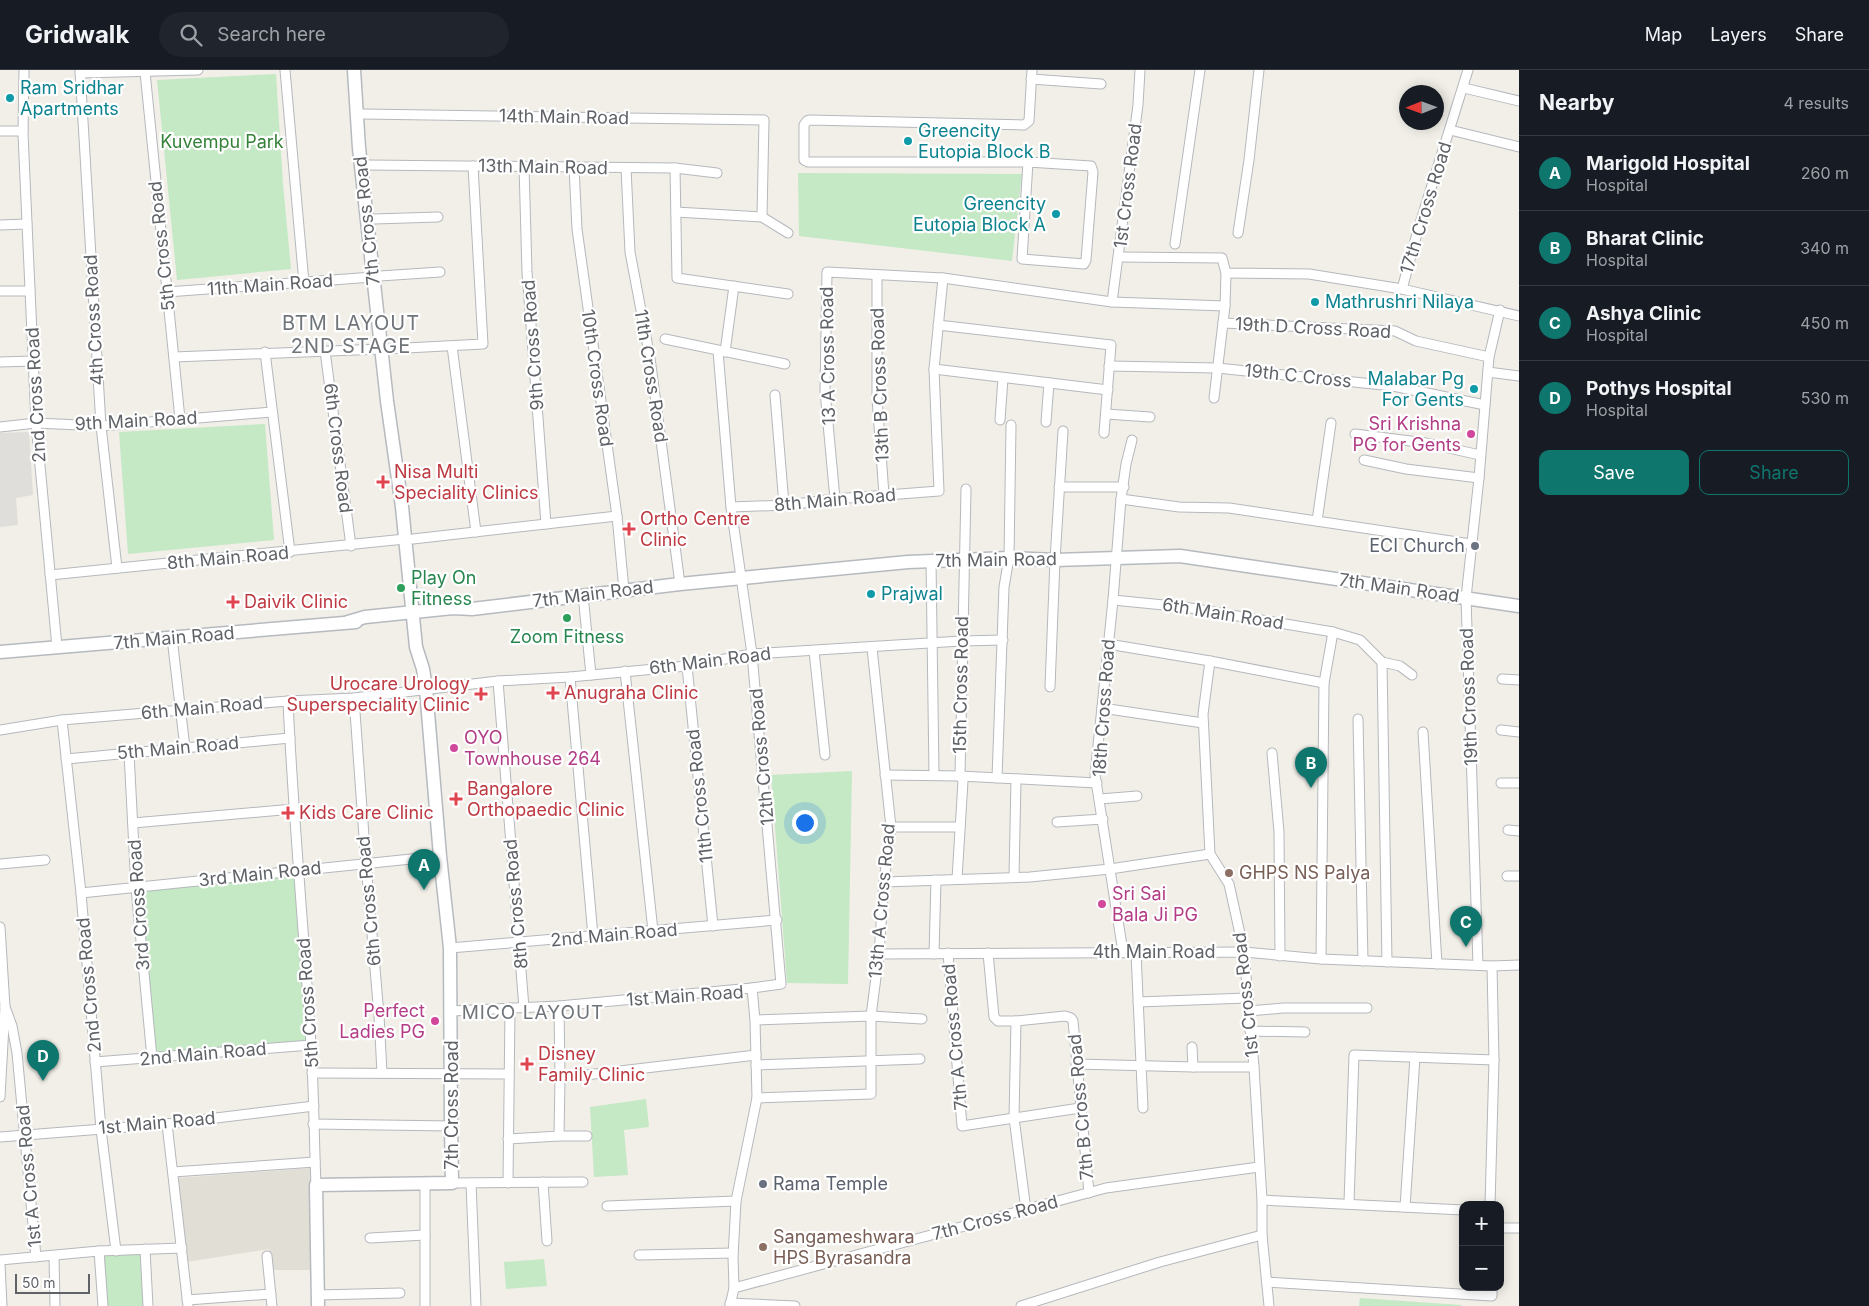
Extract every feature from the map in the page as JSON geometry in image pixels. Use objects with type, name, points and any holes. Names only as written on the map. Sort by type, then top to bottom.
[{"type":"street","name":"2nd Cross Road","points":[[24,70],[23,131],[36,423],[57,647]]},
{"type":"street","points":[[80,71],[145,72],[198,70]]},
{"type":"street","points":[[284,70],[304,283]]},
{"type":"street","name":"7th Cross Road","points":[[354,70],[359,148],[377,277],[384,349],[417,615],[424,646],[422,669],[426,689],[450,948],[450,1126],[452,1183]]},
{"type":"street","name":"7th Cross Road","points":[[362,70],[363,114],[374,219],[377,277]]},
{"type":"street","name":"1st Cross Road","points":[[1112,302],[1138,105],[1140,70]]},
{"type":"street","points":[[1175,244],[1200,70]]},
{"type":"street","points":[[1238,233],[1249,160],[1259,70]]},
{"type":"street","name":"17th Cross Road","points":[[1402,289],[1418,230],[1464,88],[1468,70]]},
{"type":"street","name":"4th Cross Road","points":[[80,71],[100,426],[117,568]]},
{"type":"street","name":"5th Cross Road","points":[[145,72],[180,419]]},
{"type":"street","points":[[1028,162],[1022,259],[1084,264],[1086,260],[1092,169],[1087,166],[1028,162],[808,162],[804,160],[804,125],[809,120],[1024,125],[1029,121],[1032,75],[1101,84]]},
{"type":"street","points":[[1464,88],[1519,101]]},
{"type":"street","name":"14th Main Road","points":[[363,114],[764,120],[762,217]]},
{"type":"street","points":[[1450,130],[1519,147]]},
{"type":"street","points":[[0,131],[23,131]]},
{"type":"street","name":"13th Main Road","points":[[368,164],[675,168],[717,173]]},
{"type":"street","points":[[174,357],[483,344],[473,166]]},
{"type":"street","name":"9th Cross Road","points":[[524,166],[527,272],[546,524]]},
{"type":"street","name":"10th Cross Road","points":[[574,167],[577,229],[617,516],[624,590]]},
{"type":"street","name":"11th Cross Road","points":[[626,168],[630,252],[650,358],[680,584]]},
{"type":"street","points":[[675,168],[676,278],[788,294]]},
{"type":"street","points":[[676,212],[762,217],[788,233]]},
{"type":"street","points":[[374,219],[438,217]]},
{"type":"street","points":[[0,224],[27,224]]},
{"type":"street","points":[[1119,257],[1222,258],[1226,273],[1225,306],[1214,398]]},
{"type":"street","name":"11th Main Road","points":[[167,292],[440,272]]},
{"type":"street","name":"13 A Cross Road","points":[[835,499],[825,392],[828,272],[877,275]]},
{"type":"street","points":[[1226,273],[1308,274],[1402,289],[1500,310],[1519,316]]},
{"type":"street","points":[[877,275],[943,278],[1112,302],[1225,306]]},
{"type":"street","name":"13th B Cross Road","points":[[877,275],[877,398],[884,496]]},
{"type":"street","points":[[943,278],[934,369],[1108,390]]},
{"type":"street","name":"12th Cross Road","points":[[734,286],[722,351],[731,507],[752,654],[782,984],[752,988]]},
{"type":"street","points":[[0,291],[30,291]]},
{"type":"street","name":"19th Cross Road","points":[[1478,966],[1466,598],[1479,478],[1489,357],[1500,310]]},
{"type":"street","name":"19th D Cross Road","points":[[1223,323],[1395,331],[1416,341],[1489,357]]},
{"type":"street","points":[[938,326],[1111,345],[1104,434]]},
{"type":"street","points":[[665,339],[785,364]]},
{"type":"street","points":[[452,346],[476,532]]},
{"type":"street","name":"6th Cross Road","points":[[325,351],[351,546]]},
{"type":"street","points":[[265,352],[290,552]]},
{"type":"street","points":[[0,362],[33,361]]},
{"type":"street","name":"19th C Cross","points":[[1109,366],[1217,368],[1393,386],[1485,405]]},
{"type":"street","name":"8th Main Road","points":[[731,507],[784,505],[939,491],[934,369]]},
{"type":"street","points":[[1488,372],[1519,376]]},
{"type":"street","points":[[1000,420],[1003,378]]},
{"type":"street","points":[[1046,422],[1049,383]]},
{"type":"street","points":[[775,395],[784,505]]},
{"type":"street","name":"9th Main Road","points":[[0,427],[36,423],[100,426],[272,412]]},
{"type":"street","points":[[1106,414],[1150,418]]},
{"type":"street","points":[[1318,521],[1331,424]]},
{"type":"street","points":[[997,778],[1004,587],[1009,558],[1011,425]]},
{"type":"street","points":[[1050,687],[1063,431]]},
{"type":"street","points":[[1355,434],[1426,443],[1480,454]]},
{"type":"street","name":"18th Cross Road","points":[[1123,952],[1095,775],[1113,600],[1121,498],[1132,440]]},
{"type":"street","points":[[1364,460],[1406,469],[1479,478]]},
{"type":"street","points":[[1059,486],[1124,487]]},
{"type":"street","name":"15th Cross Road","points":[[956,880],[963,781],[960,776],[961,641],[966,489]]},
{"type":"street","points":[[1121,498],[1179,507],[1230,508],[1471,544]]},
{"type":"street","name":"8th Main Road","points":[[50,575],[351,546],[617,516]]},
{"type":"street","name":"7th Main Road","points":[[0,652],[348,622],[365,623],[417,615],[453,615],[472,609],[624,590],[908,562],[963,559],[1055,560],[1180,556],[1519,606]]},
{"type":"street","points":[[931,561],[934,775]]},
{"type":"street","points":[[584,595],[591,675]]},
{"type":"street","name":"6th Main Road","points":[[1113,600],[1184,607],[1333,632],[1360,640],[1382,662]]},
{"type":"street","points":[[1321,959],[1324,683],[1333,632]]},
{"type":"street","points":[[172,638],[185,748]]},
{"type":"street","name":"6th Main Road","points":[[0,730],[62,720],[288,701],[354,698],[498,681],[570,677],[687,666],[752,654],[1003,640]]},
{"type":"street","points":[[1108,644],[1324,683]]},
{"type":"street","name":"13th A Cross Road","points":[[757,1098],[871,1094],[871,1016],[891,827],[872,648]]},
{"type":"street","points":[[814,651],[825,756]]},
{"type":"street","name":"1st Cross Road","points":[[1210,661],[1203,723],[1210,854],[1229,884],[1244,952],[1254,1067],[1262,1200],[1262,1235],[1269,1306]]},
{"type":"street","points":[[1387,962],[1382,662],[1400,666],[1412,676]]},
{"type":"street","name":"11th Cross Road","points":[[687,666],[713,926]]},
{"type":"street","points":[[625,671],[654,932]]},
{"type":"street","points":[[570,677],[593,936]]},
{"type":"street","points":[[1502,679],[1519,680]]},
{"type":"street","name":"8th Cross Road","points":[[498,681],[524,1008]]},
{"type":"street","name":"6th Cross Road","points":[[354,698],[366,864],[380,1015],[382,1074]]},
{"type":"street","name":"5th Cross Road","points":[[288,701],[293,809],[311,1045],[318,1301]]},
{"type":"street","points":[[1102,708],[1203,723]]},
{"type":"street","points":[[1358,719],[1363,961]]},
{"type":"street","name":"2nd Cross Road","points":[[62,720],[81,893],[101,1129],[116,1251]]},
{"type":"street","points":[[1500,730],[1519,732]]},
{"type":"street","points":[[1424,732],[1437,964]]},
{"type":"street","name":"5th Main Road","points":[[66,759],[290,738]]},
{"type":"street","name":"3rd Cross Road","points":[[129,753],[136,888],[152,1058]]},
{"type":"street","points":[[1272,753],[1280,832],[1280,956]]},
{"type":"street","points":[[884,774],[1097,783]]},
{"type":"street","points":[[1014,878],[1016,779]]},
{"type":"street","points":[[1501,783],[1519,783]]},
{"type":"street","points":[[1100,799],[1137,796]]},
{"type":"street","points":[[133,823],[293,809]]},
{"type":"street","points":[[1057,822],[1103,819]]},
{"type":"street","points":[[891,827],[960,827]]},
{"type":"street","points":[[1508,830],[1519,830]]},
{"type":"street","points":[[884,882],[1014,878],[1110,869],[1210,854]]},
{"type":"street","name":"3rd Main Road","points":[[81,893],[299,869],[440,856]]},
{"type":"street","points":[[0,864],[45,860]]},
{"type":"street","points":[[1507,876],[1519,876]]},
{"type":"street","points":[[934,954],[936,880]]},
{"type":"street","name":"2nd Main Road","points":[[450,948],[777,920]]},
{"type":"street","points":[[0,927],[5,1007],[0,1097]]},
{"type":"street","name":"4th Main Road","points":[[879,954],[1244,952],[1321,959],[1519,966]]},
{"type":"street","points":[[988,953],[994,1017],[998,1021],[1016,1021],[1014,1118],[1026,1210]]},
{"type":"street","points":[[1136,953],[1143,1108]]},
{"type":"street","name":"7th A Cross Road","points":[[948,954],[962,1126],[1014,1118]]},
{"type":"street","points":[[1490,1201],[1494,1060],[1492,966]]},
{"type":"street","name":"1st Main Road","points":[[451,1011],[559,1006],[752,988],[755,1020],[757,1098],[736,1201],[733,1253],[734,1288],[730,1305]]},
{"type":"street","points":[[1138,1002],[1247,998]]},
{"type":"street","points":[[559,1006],[559,1136]]},
{"type":"street","name":"1st A Cross Road","points":[[5,1007],[12,1026],[17,1053],[36,1257]]},
{"type":"street","points":[[508,1183],[510,1008]]},
{"type":"street","points":[[1249,1011],[1283,1008],[1368,1008]]},
{"type":"street","points":[[755,1020],[871,1016],[922,1019]]},
{"type":"street","name":"7th B Cross Road","points":[[1016,1021],[1065,1016],[1073,1021],[1089,1193]]},
{"type":"street","points":[[1250,1030],[1305,1032]]},
{"type":"street","name":"2nd Main Road","points":[[95,1062],[311,1045]]},
{"type":"street","points":[[1192,1047],[1193,1068]]},
{"type":"street","points":[[1349,1204],[1354,1055],[1494,1060]]},
{"type":"street","points":[[1405,1207],[1415,1057]]},
{"type":"street","points":[[560,1078],[756,1060],[920,1059]]},
{"type":"street","points":[[1076,1064],[1193,1068],[1254,1067]]},
{"type":"street","points":[[312,1073],[508,1074]]},
{"type":"street","name":"1st Main Road","points":[[0,1137],[167,1124],[314,1106]]},
{"type":"street","points":[[1014,1118],[1080,1108]]},
{"type":"street","points":[[167,1124],[188,1303],[228,1302],[271,1294]]},
{"type":"street","points":[[313,1124],[450,1126]]},
{"type":"street","points":[[508,1139],[587,1136]]},
{"type":"street","points":[[173,1172],[315,1162]]},
{"type":"street","name":"7th Cross Road","points":[[734,1288],[1106,1188],[1260,1168]]},
{"type":"street","points":[[543,1182],[547,1241]]},
{"type":"street","points":[[316,1185],[582,1182]]},
{"type":"street","name":"7th Cross Road","points":[[424,1183],[425,1306]]},
{"type":"street","points":[[471,1183],[476,1306]]},
{"type":"street","points":[[1262,1200],[1459,1210]]},
{"type":"street","points":[[607,1206],[736,1201]]},
{"type":"street","points":[[1504,1228],[1519,1228]]},
{"type":"street","points":[[1021,1306],[1160,1262],[1262,1235]]},
{"type":"street","points":[[370,1238],[425,1236]]},
{"type":"street","points":[[2,1306],[0,1262],[99,1251],[182,1248]]},
{"type":"street","points":[[145,1250],[148,1306]]},
{"type":"street","points":[[99,1251],[103,1306]]},
{"type":"street","points":[[639,1255],[733,1253]]},
{"type":"street","points":[[54,1256],[55,1306]]},
{"type":"street","points":[[267,1256],[272,1306]]},
{"type":"street","points":[[1267,1282],[1492,1296],[1492,1291]]},
{"type":"street","points":[[318,1301],[400,1293]]},
{"type":"street","points":[[730,1305],[795,1306]]},
{"type":"shaded area","points":[[29,432],[33,495],[16,498],[18,525],[0,527],[0,433]]},
{"type":"shaded area","points":[[311,1168],[312,1270],[273,1270],[269,1249],[187,1262],[177,1178]]},
{"type":"green space","name":"Kuvempu Park","points":[[276,74],[291,269],[177,280],[157,80]]},
{"type":"green space","points":[[798,173],[1022,174],[1012,261],[799,236]]},
{"type":"green space","points":[[265,424],[274,540],[128,554],[119,432]]},
{"type":"green space","points":[[852,771],[848,984],[787,983],[771,775]]},
{"type":"green space","points":[[299,869],[311,1045],[152,1058],[136,888]]},
{"type":"green space","points":[[646,1099],[649,1127],[624,1130],[628,1175],[594,1177],[590,1107]]},
{"type":"green space","points":[[140,1253],[143,1306],[104,1306],[101,1254]]},
{"type":"green space","points":[[544,1259],[547,1286],[506,1289],[504,1262]]},
{"type":"green space","points":[[1360,1298],[1461,1305],[1461,1306],[1359,1306]]},
{"type":"place","name":"Ram Sridhar Apartments","points":[[10,98]]},
{"type":"place","name":"Greencity Eutopia Block B","points":[[908,141]]},
{"type":"place","name":"Greencity Eutopia Block A","points":[[1056,214]]},
{"type":"place","name":"Mathrushri Nilaya","points":[[1315,302]]},
{"type":"place","name":"Malabar Pg For Gents","points":[[1474,389]]},
{"type":"place","name":"Sri Krishna PG for Gents","points":[[1471,434]]},
{"type":"place","name":"Nisa Multi Speciality Clinics","points":[[383,482]]},
{"type":"place","name":"Ortho Centre Clinic","points":[[629,529]]},
{"type":"place","name":"ECI Church","points":[[1475,546]]},
{"type":"place","name":"Play On Fitness","points":[[401,588]]},
{"type":"place","name":"Prajwal","points":[[871,594]]},
{"type":"place","name":"Daivik Clinic","points":[[233,602]]},
{"type":"place","name":"Zoom Fitness","points":[[567,618]]},
{"type":"place","name":"Anugraha Clinic","points":[[553,693]]},
{"type":"place","name":"Urocare Urology Superspeciality Clinic","points":[[481,694]]},
{"type":"place","name":"OYO Townhouse 264","points":[[454,748]]},
{"type":"place","name":"Bharat Clinic","points":[[1311,788]]},
{"type":"place","name":"Bangalore Orthopaedic Clinic","points":[[456,799]]},
{"type":"place","name":"Kids Care Clinic","points":[[288,813]]},
{"type":"place","name":"GHPS NS Palya","points":[[1229,873]]},
{"type":"place","name":"Marigold Hospital","points":[[424,890]]},
{"type":"place","name":"Sri Sai Bala Ji PG","points":[[1102,904]]},
{"type":"place","name":"Ashya Clinic","points":[[1466,947]]},
{"type":"place","name":"Perfect Ladies PG","points":[[435,1021]]},
{"type":"place","name":"Disney Family Clinic","points":[[527,1064]]},
{"type":"place","name":"Pothys Hospital","points":[[43,1081]]},
{"type":"place","name":"Rama Temple","points":[[763,1184]]},
{"type":"place","name":"Sangameshwara HPS Byrasandra","points":[[763,1247]]},
{"type":"district","name":"BTM LAYOUT 2ND STAGE","points":[[351,334]]},
{"type":"district","name":"MICO LAYOUT","points":[[533,1012]]}]
